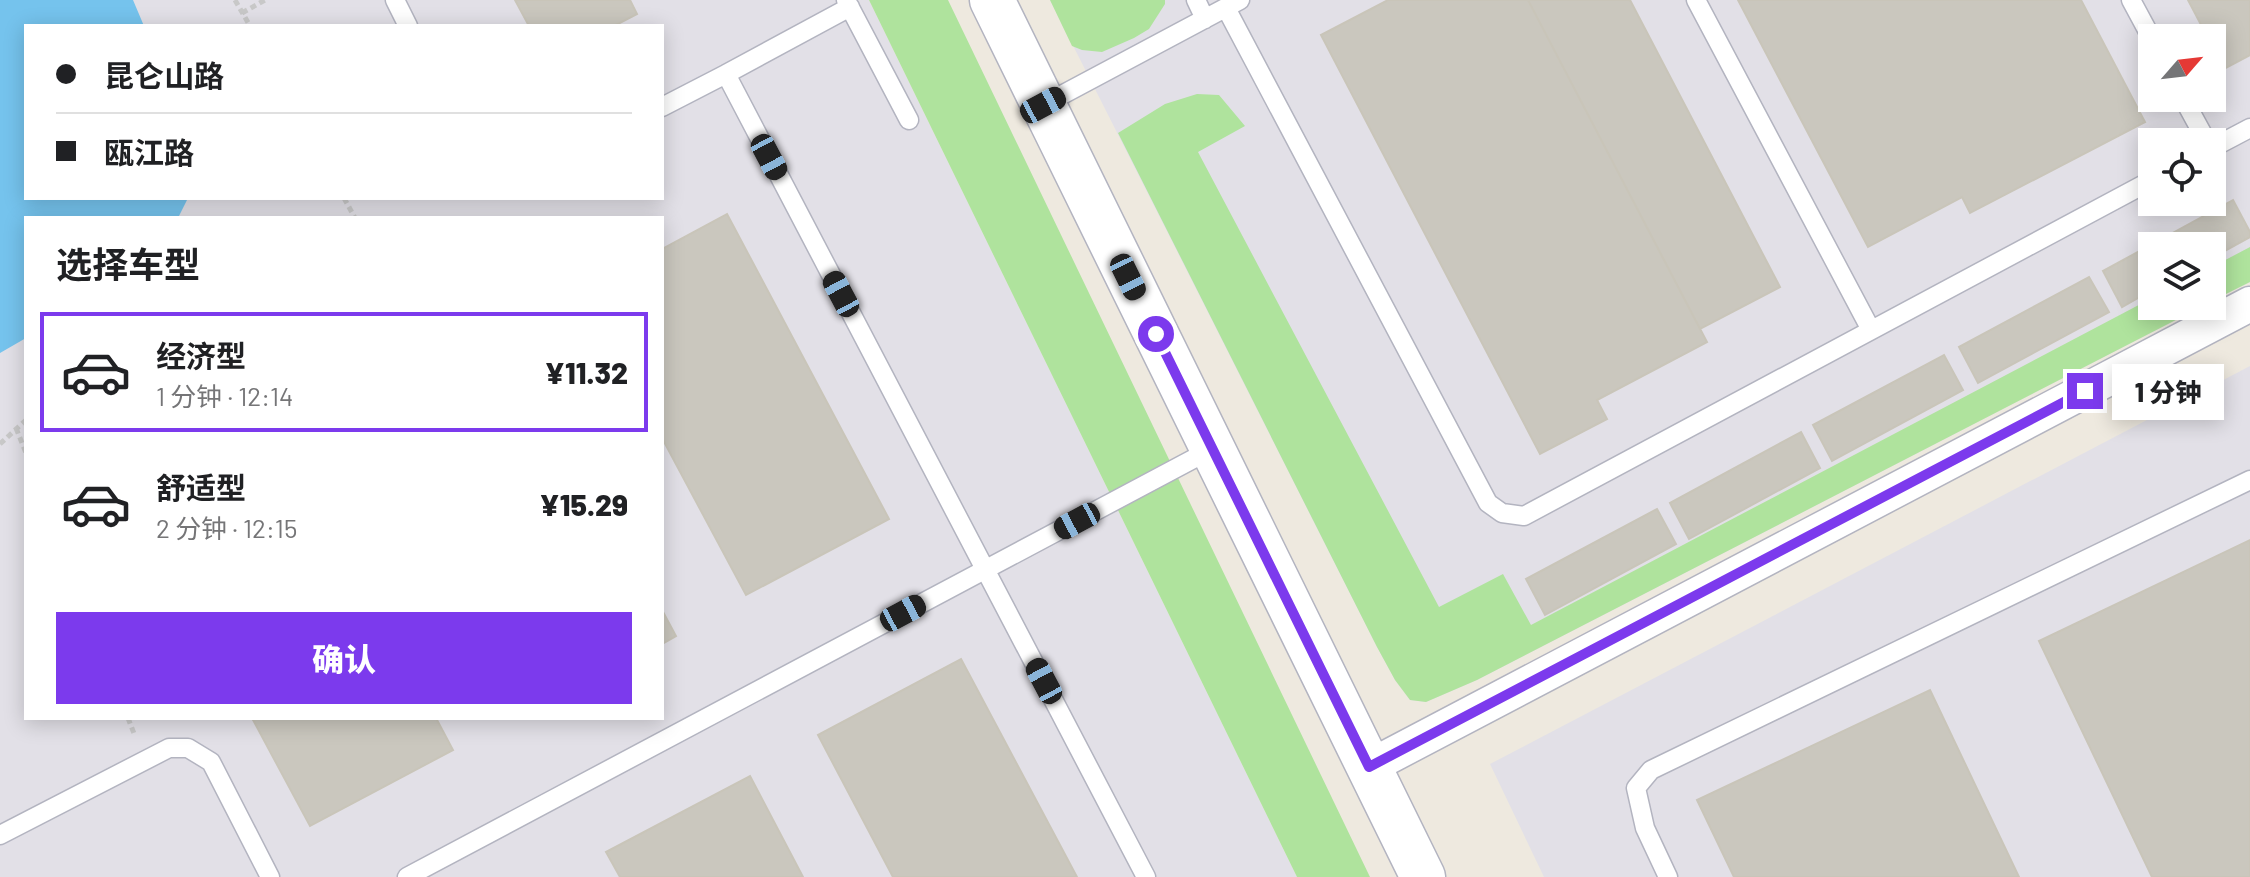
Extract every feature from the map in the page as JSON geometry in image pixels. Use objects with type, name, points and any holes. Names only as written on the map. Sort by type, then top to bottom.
[{"type":"street","points":[[992,0],[1423,877]]},
{"type":"street","points":[[1369,767],[2250,304]]},
{"type":"lane","points":[[395,0],[407,24]]},
{"type":"lane","points":[[1196,0],[1205,19]]},
{"type":"lane","points":[[1696,0],[1871,330]]},
{"type":"lane","points":[[2131,0],[2144,24]]},
{"type":"lane","points":[[664,106],[848,4],[909,120]]},
{"type":"lane","points":[[1043,105],[1233,4],[1488,503],[1502,513],[1524,516],[2138,187]]},
{"type":"lane","points":[[726,74],[1146,877]]},
{"type":"lane","points":[[2226,141],[2250,128]]},
{"type":"lane","points":[[407,877],[1212,449]]},
{"type":"lane","points":[[1668,877],[1645,828],[1636,788],[1651,770],[2250,480]]},
{"type":"lane","points":[[0,835],[169,748],[188,748],[211,762],[270,877]]},
{"type":"path","points":[[235,0],[249,24]]},
{"type":"path","points":[[242,13],[265,0]]},
{"type":"path","points":[[0,444],[24,422]]},
{"type":"path","points":[[16,428],[24,448]]},
{"type":"shaded area","points":[[0,0],[869,0],[1297,877],[0,877]]},
{"type":"shaded area","points":[[1050,0],[2250,0],[2250,282],[2226,294],[2226,232],[2138,232],[2138,320],[2176,320],[1477,680],[1426,702],[1410,700],[1395,680]]},
{"type":"shaded area","points":[[2250,366],[2250,877],[1544,877],[1490,764]]},
{"type":"green space","points":[[869,0],[948,0],[1370,877],[1297,877]]},
{"type":"green space","points":[[1050,0],[1165,0],[1165,4],[1149,29],[1102,52],[1072,46]]},
{"type":"green space","points":[[1197,94],[1219,95],[1245,126],[1198,152],[1439,607],[1503,574],[1531,625],[2138,305],[2138,320],[2176,320],[1477,680],[1426,702],[1410,700],[1377,647],[1118,133],[1165,104]]},
{"type":"green space","points":[[2250,247],[2250,282],[2226,294],[2226,260]]},
{"type":"water","points":[[0,0],[133,0],[143,24],[24,24],[24,200],[187,200],[179,216],[24,216],[24,339],[0,353]]},
{"type":"building","points":[[515,0],[630,0],[637,14],[618,24],[528,24]]},
{"type":"building","points":[[1388,0],[1528,0],[1707,342],[1597,400],[1607,419],[1540,454],[1321,35]]},
{"type":"building","points":[[1528,0],[1630,0],[1780,287],[1700,329]]},
{"type":"building","points":[[1738,0],[2081,0],[2145,122],[1970,213],[1962,197],[1868,247]]},
{"type":"building","points":[[2188,0],[2250,0],[2250,55],[2226,68],[2226,24],[2201,24]]},
{"type":"building","points":[[2233,200],[2250,237],[2226,250],[2226,232],[2174,232],[2204,216],[2226,216],[2226,204]]},
{"type":"building","points":[[727,214],[889,519],[746,595],[664,442],[664,248]]},
{"type":"building","points":[[2138,252],[2138,298],[2122,307],[2103,271]]},
{"type":"building","points":[[2089,277],[2109,312],[1978,383],[1959,347]]},
{"type":"building","points":[[1944,355],[1963,390],[1832,461],[1813,425]]},
{"type":"building","points":[[1801,432],[1820,468],[1689,539],[1670,503]]},
{"type":"building","points":[[1657,509],[1676,544],[1545,615],[1526,579]]},
{"type":"building","points":[[2250,540],[2250,877],[2152,877],[2039,641]]},
{"type":"building","points":[[664,614],[676,636],[664,643]]},
{"type":"building","points":[[961,659],[1077,877],[893,877],[818,735]]},
{"type":"building","points":[[1930,690],[2019,877],[1734,877],[1697,800]]},
{"type":"building","points":[[253,720],[437,720],[453,750],[310,826]]},
{"type":"building","points":[[750,776],[803,877],[620,877],[606,852]]},
{"type":"route","points":[[1156,334],[1369,767],[2085,391]]}]
